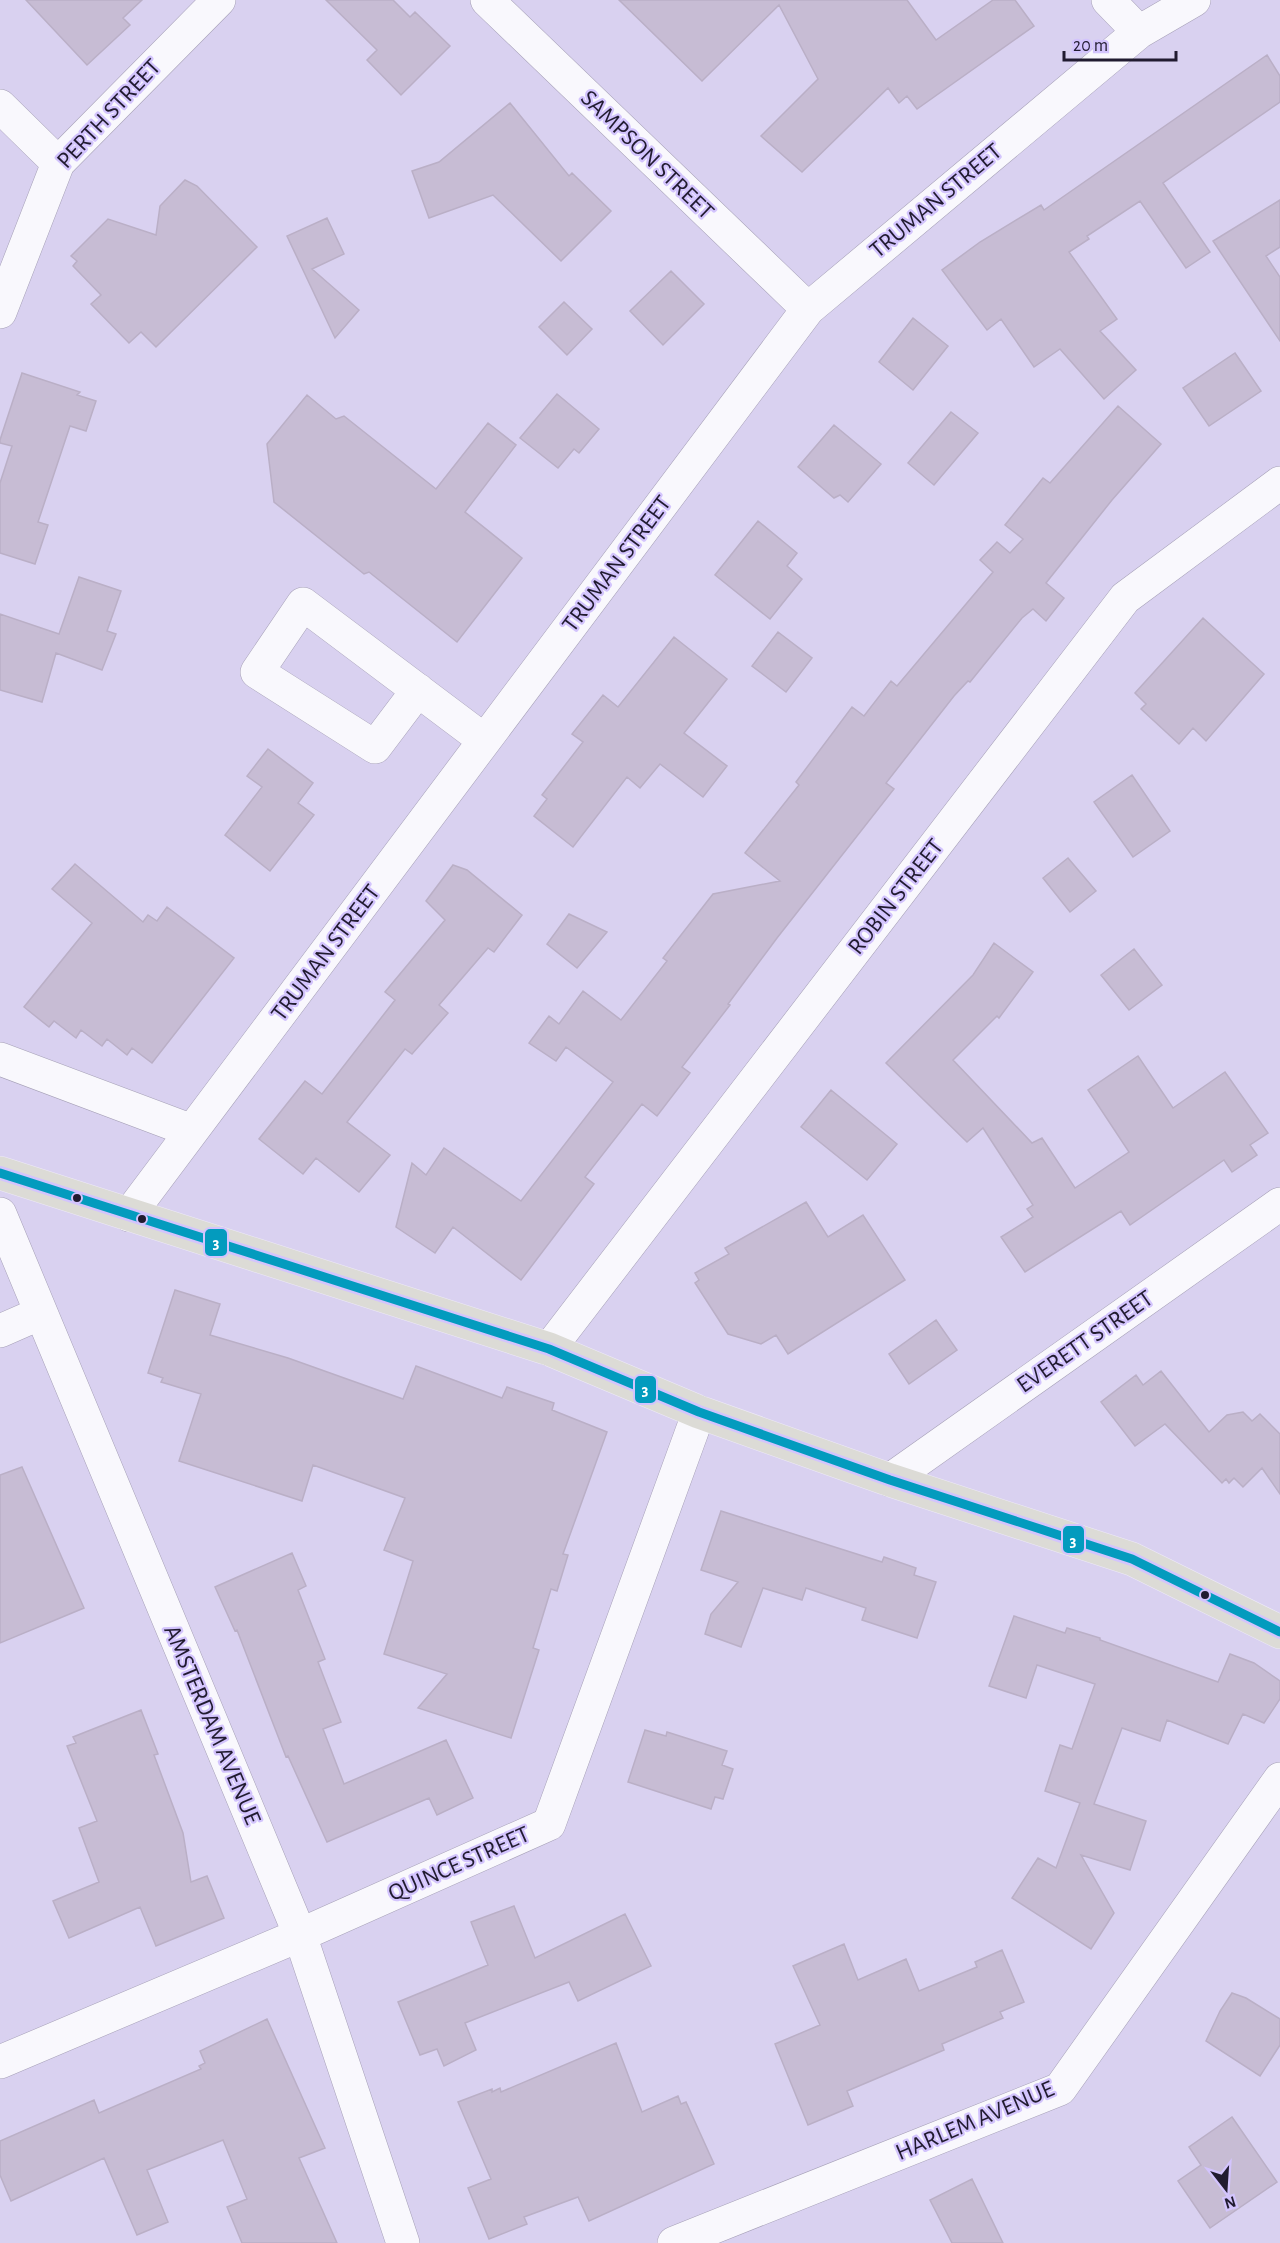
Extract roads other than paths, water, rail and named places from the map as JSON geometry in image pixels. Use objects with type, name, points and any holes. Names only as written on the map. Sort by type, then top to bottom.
[{"type":"main road","points":[[0,1173],[549,1349],[699,1412],[890,1480],[1132,1559],[1280,1632]]},
{"type":"street","name":"PERTH STREET","points":[[0,312],[58,163],[219,0]]},
{"type":"street","name":"SAMPSON STREET","points":[[487,0],[808,309]]},
{"type":"street","points":[[1108,0],[1139,32]]},
{"type":"street","name":"TRUMAN STREET","points":[[129,1215],[808,309],[1139,32],[1194,0]]},
{"type":"street","points":[[0,106],[58,163]]},
{"type":"street","name":"ROBIN STREET","points":[[549,1349],[1125,598],[1280,483]]},
{"type":"street","points":[[418,690],[375,747],[256,672],[303,604],[418,690],[484,740]]},
{"type":"street","points":[[0,1059],[192,1131]]},
{"type":"street","name":"EVERETT STREET","points":[[890,1480],[1280,1204]]},
{"type":"street","name":"AMSTERDAM AVENUE","points":[[0,1214],[300,1935],[403,2243]]},
{"type":"street","points":[[0,1331],[41,1313]]},
{"type":"street","name":"QUINCE STREET","points":[[0,2062],[300,1935],[549,1824],[699,1412]]},
{"type":"street","name":"HARLEM AVENUE","points":[[674,2243],[1060,2089],[1280,1779]]}]
